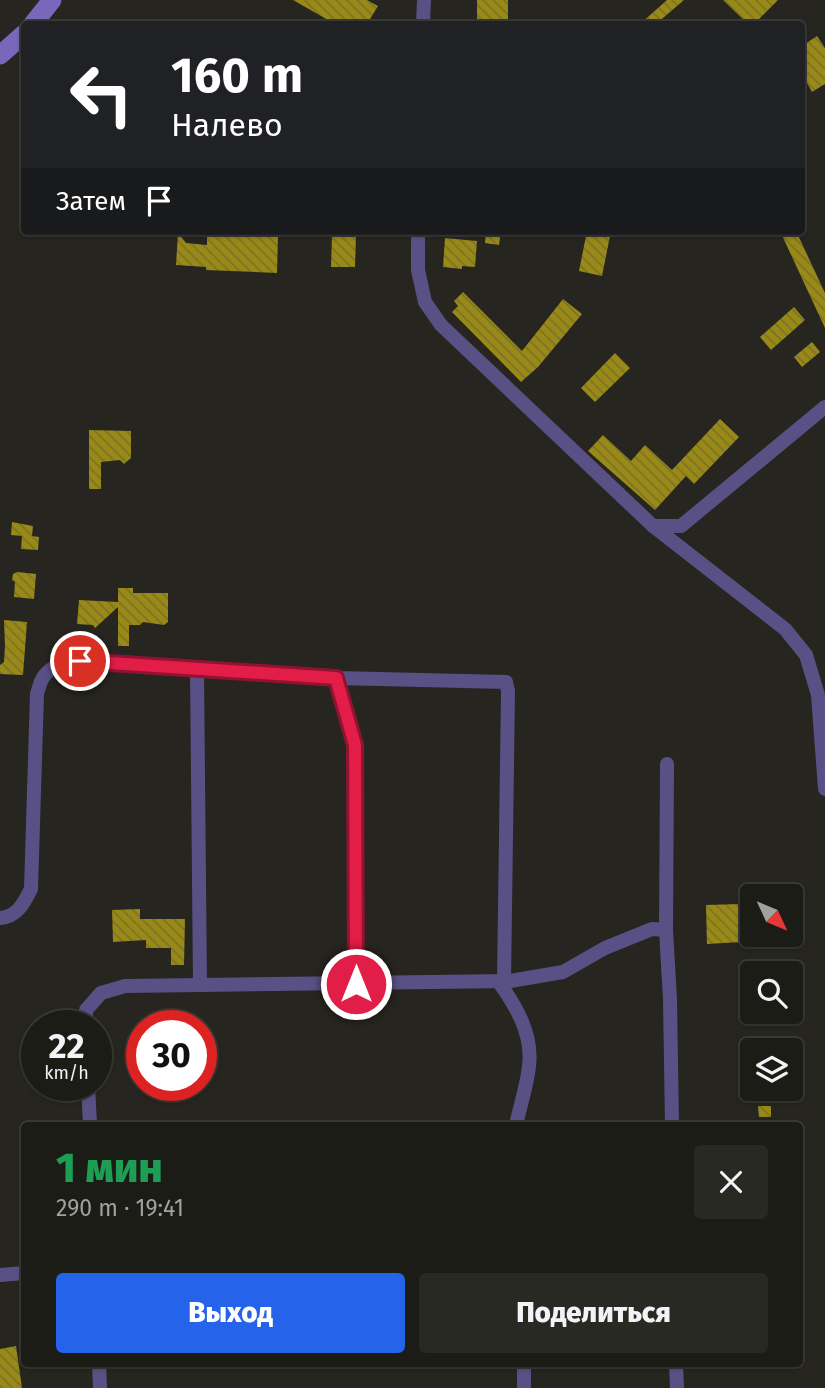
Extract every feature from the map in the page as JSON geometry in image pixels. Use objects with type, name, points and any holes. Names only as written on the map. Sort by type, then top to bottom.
[{"type":"main road","points":[[35,21],[51,1]]},
{"type":"main road","points":[[0,55],[21,37]]},
{"type":"street","points":[[423,21],[424,0]]},
{"type":"street","points":[[418,235],[418,270],[425,302],[441,325],[653,526],[785,629],[806,655],[818,695],[825,789]]},
{"type":"street","points":[[653,526],[681,526],[825,407]]},
{"type":"street","points":[[0,918],[8,918],[23,906],[31,888],[37,694],[41,679],[51,668],[80,661],[336,678],[506,682],[508,691],[501,981],[523,1022],[529,1046],[530,1066],[517,1122]]},
{"type":"street","points":[[197,670],[200,985]]},
{"type":"street","points":[[336,678],[355,745],[356,984]]},
{"type":"street","points":[[667,764],[666,930],[672,1122]]},
{"type":"street","points":[[86,1010],[101,993],[125,986],[501,981],[564,972],[605,948],[652,929],[666,930]]},
{"type":"street","points":[[89,1101],[90,1122]]},
{"type":"street","points":[[0,1275],[21,1273]]},
{"type":"street","points":[[99,1367],[100,1388]]},
{"type":"street","points":[[524,1367],[524,1388]]},
{"type":"street","points":[[676,1367],[677,1388]]},
{"type":"building","points":[[293,0],[367,0],[378,6],[369,21],[328,20]]},
{"type":"building","points":[[477,0],[508,0],[508,21],[477,21]]},
{"type":"building","points":[[667,0],[684,0],[660,21],[643,21]]},
{"type":"building","points":[[723,0],[778,0],[757,21],[745,21]]},
{"type":"building","points":[[817,36],[825,48],[825,84],[812,92],[805,79],[805,44]]},
{"type":"building","points":[[178,235],[186,243],[207,245],[207,235],[278,236],[277,273],[206,270],[206,267],[176,265]]},
{"type":"building","points":[[332,235],[356,236],[355,267],[331,267]]},
{"type":"building","points":[[486,235],[500,235],[499,245],[485,243]]},
{"type":"building","points":[[586,235],[610,235],[602,276],[579,271]]},
{"type":"building","points":[[782,235],[798,235],[825,293],[825,328]]},
{"type":"building","points":[[445,238],[477,241],[475,267],[443,267]]},
{"type":"building","points":[[463,292],[522,351],[563,299],[582,314],[538,367],[521,382],[452,312],[458,306],[454,301]]},
{"type":"building","points":[[794,307],[805,320],[771,350],[760,337]]},
{"type":"building","points":[[812,342],[820,352],[802,367],[794,357]]},
{"type":"building","points":[[615,353],[630,368],[595,402],[581,388]]},
{"type":"building","points":[[720,419],[739,437],[694,484],[686,476],[655,510],[588,451],[603,435],[631,461],[645,445],[672,470]]},
{"type":"building","points":[[89,430],[131,431],[131,458],[124,464],[120,460],[101,462],[101,489],[89,489]]},
{"type":"building","points":[[12,522],[33,526],[32,536],[39,537],[38,550],[21,549],[22,536],[11,535]]},
{"type":"building","points":[[13,574],[36,574],[34,599],[14,597],[15,582],[12,580]]},
{"type":"building","points":[[118,588],[133,588],[133,593],[168,593],[168,622],[164,625],[143,622],[140,625],[129,625],[129,646],[118,646],[118,607],[95,628],[93,625],[77,624],[79,600],[118,602]]},
{"type":"building","points":[[4,620],[27,622],[23,675],[0,674],[0,665],[4,662]]},
{"type":"building","points":[[740,904],[740,942],[707,944],[706,905]]},
{"type":"building","points":[[140,909],[140,919],[185,919],[184,965],[171,965],[171,948],[146,948],[146,940],[113,942],[112,910]]},
{"type":"building","points":[[758,1106],[771,1106],[771,1117],[759,1117]]},
{"type":"building","points":[[16,1346],[22,1388],[0,1388],[0,1349]]},
{"type":"route","points":[[80,661],[336,678],[355,745],[356,984]]}]
